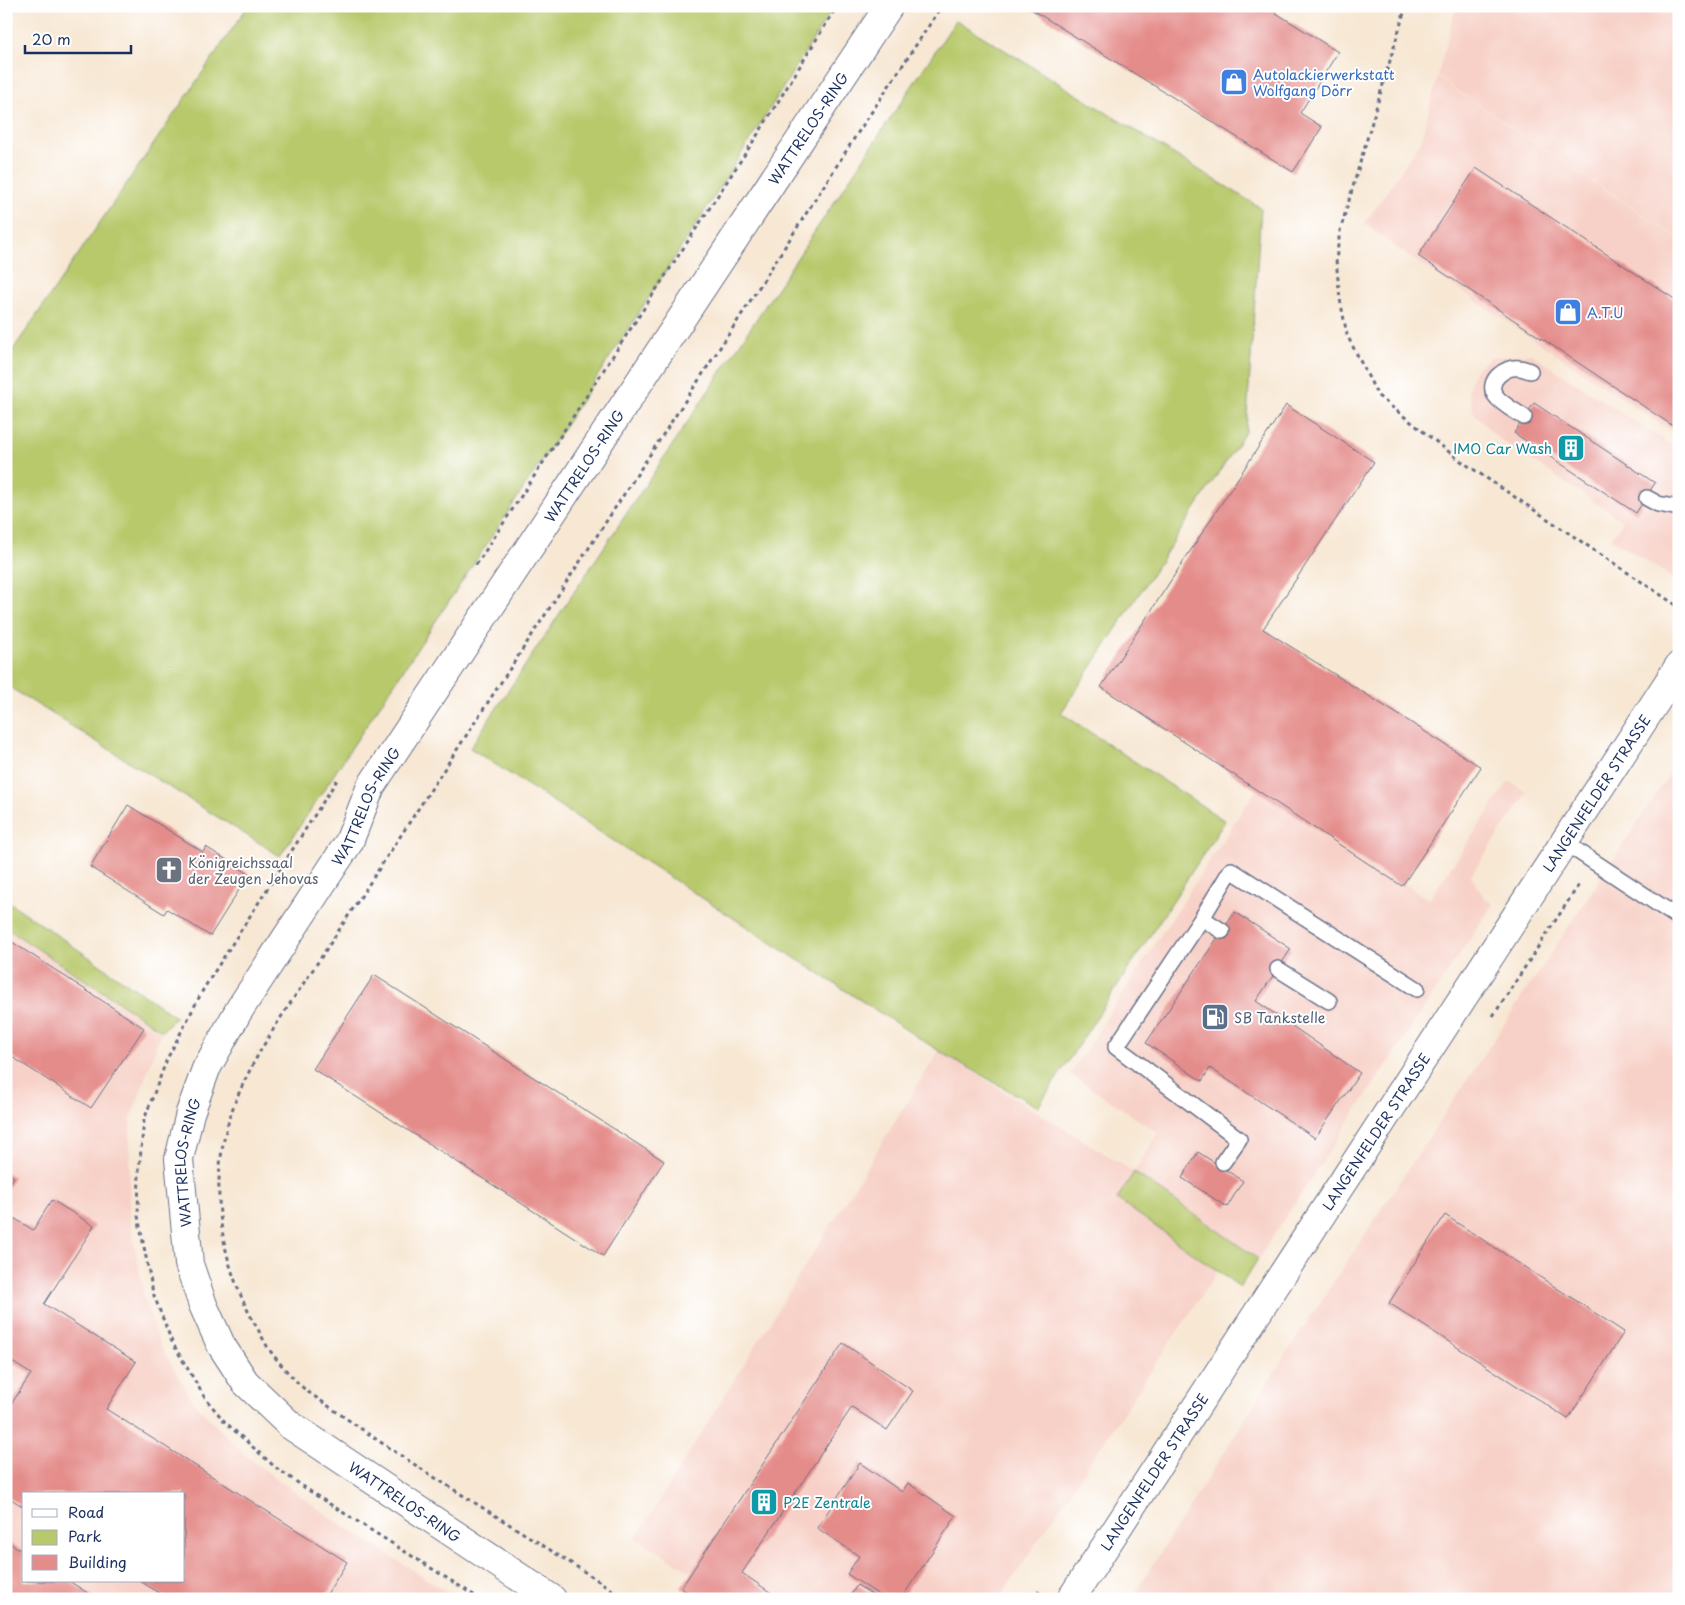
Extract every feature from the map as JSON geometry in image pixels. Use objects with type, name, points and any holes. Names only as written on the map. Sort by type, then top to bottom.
[{"type":"street","name":"WATTRELOS-RING","points":[[552,1599],[290,1425],[245,1382],[221,1346],[203,1306],[189,1264],[179,1159],[190,1113],[206,1068],[239,1010],[349,842],[371,786],[889,6]]},
{"type":"street","name":"LANGENFELDER STRASSE","points":[[1071,1599],[1679,666]]},
{"type":"lane","points":[[1524,417],[1496,396],[1493,390],[1494,380],[1503,372],[1518,367],[1530,371]]},
{"type":"lane","points":[[1647,498],[1658,504],[1679,508]]},
{"type":"lane","points":[[1564,842],[1679,918]]},
{"type":"lane","points":[[1224,1162],[1239,1139],[1116,1048],[1202,918],[1231,870],[1417,989]]},
{"type":"lane","points":[[1202,918],[1222,931]]},
{"type":"lane","points":[[1278,968],[1329,1001]]},
{"type":"path","points":[[475,567],[755,139],[837,6]]},
{"type":"path","points":[[626,1599],[354,1425],[302,1387],[270,1352],[243,1303],[226,1256],[220,1210],[220,1165],[227,1129],[236,1101],[256,1058],[285,1011],[942,6]]},
{"type":"path","points":[[1406,6],[1340,231],[1336,260],[1340,299],[1347,335],[1378,396],[1458,459],[1679,607]]},
{"type":"path","points":[[342,772],[201,994],[167,1059],[144,1120],[139,1170],[138,1216],[153,1293],[172,1342],[205,1398],[225,1422],[275,1467],[317,1496],[480,1599]]},
{"type":"shaded area","points":[[1456,6],[1679,6],[1679,238],[1453,88],[1438,75]]},
{"type":"shaded area","points":[[1438,76],[1453,89],[1679,239],[1679,436],[1398,249],[1365,223],[1420,143]]},
{"type":"shaded area","points":[[1531,354],[1679,450],[1679,582],[1611,539],[1623,521],[1495,436],[1473,411],[1468,390],[1474,371],[1491,357]]},
{"type":"shaded area","points":[[1679,760],[1679,1599],[1131,1599],[1301,1331]]},
{"type":"shaded area","points":[[1509,781],[1527,793],[1471,875],[1484,898],[1493,904],[1258,1259],[1235,1245],[999,1599],[737,1599],[636,1538],[939,1051],[1134,1172],[1158,1133],[1070,1074],[1257,788],[1429,900]]},
{"type":"shaded area","points":[[6,929],[161,1032],[130,1122],[129,1215],[144,1296],[160,1345],[194,1403],[247,1457],[331,1518],[458,1599],[6,1599]]},
{"type":"green space","points":[[248,6],[834,6],[630,327],[280,856],[6,685],[6,360]]},
{"type":"green space","points":[[956,20],[1261,208],[1246,431],[1061,713],[1225,821],[1038,1107],[939,1051],[470,748]]},
{"type":"green space","points":[[6,900],[176,1017],[162,1031],[6,928]]},
{"type":"green space","points":[[1134,1172],[1258,1259],[1240,1287],[1117,1199]]},
{"type":"building","name":"Autolackierwerkstatt Wolfgang Dörr","points":[[1026,6],[1265,6],[1338,52],[1300,113],[1322,127],[1293,172]]},
{"type":"building","points":[[1476,168],[1679,302],[1679,430],[1418,256]]},
{"type":"building","name":"IMO Car Wash","points":[[1534,403],[1655,483],[1636,513],[1514,433]]},
{"type":"building","points":[[1286,405],[1374,462],[1263,629],[1481,767],[1402,886],[1101,687]]},
{"type":"building","name":"Königreichssaal der Zeugen Jehovas","points":[[128,805],[203,852],[206,847],[249,874],[210,936],[167,909],[164,914],[90,867]]},
{"type":"building","points":[[1235,912],[1291,949],[1256,1001],[1360,1073],[1315,1138],[1210,1068],[1202,1081],[1146,1043]]},
{"type":"building","points":[[6,938],[144,1028],[91,1108],[6,1053]]},
{"type":"building","points":[[374,975],[664,1161],[603,1256],[313,1069]]},
{"type":"building","points":[[1198,1152],[1243,1181],[1227,1207],[1182,1178]]},
{"type":"building","points":[[6,1172],[14,1177],[6,1190]]},
{"type":"building","points":[[52,1200],[94,1226],[44,1304],[136,1362],[106,1409],[347,1562],[324,1599],[168,1599],[142,1582],[185,1582],[185,1492],[22,1492],[22,1506],[6,1496],[6,1412],[31,1374],[6,1358],[6,1213],[33,1230]]},
{"type":"building","points":[[1445,1215],[1624,1332],[1568,1419],[1389,1303]]},
{"type":"building","name":"P2E Zentrale","points":[[843,1343],[913,1391],[887,1430],[852,1407],[742,1573],[780,1599],[697,1599],[681,1588]]},
{"type":"building","points":[[860,1463],[902,1492],[908,1483],[956,1516],[901,1599],[885,1599],[847,1574],[859,1556],[817,1528]]},
{"type":"building","points":[[6,1541],[22,1551],[22,1582],[71,1582],[97,1599],[6,1599]]},
{"type":"building","points":[[857,1585],[879,1599],[848,1599]]},
{"type":"place","name":"Autolackierwerkstatt Wolfgang Dörr","points":[[1234,82]]},
{"type":"place","name":"A.T.U","points":[[1568,312]]},
{"type":"place","name":"IMO Car Wash","points":[[1571,448]]},
{"type":"place","name":"Königreichssaal der Zeugen Jehovas","points":[[169,870]]},
{"type":"place","name":"SB Tankstelle","points":[[1215,1017]]},
{"type":"place","name":"P2E Zentrale","points":[[764,1502]]}]
